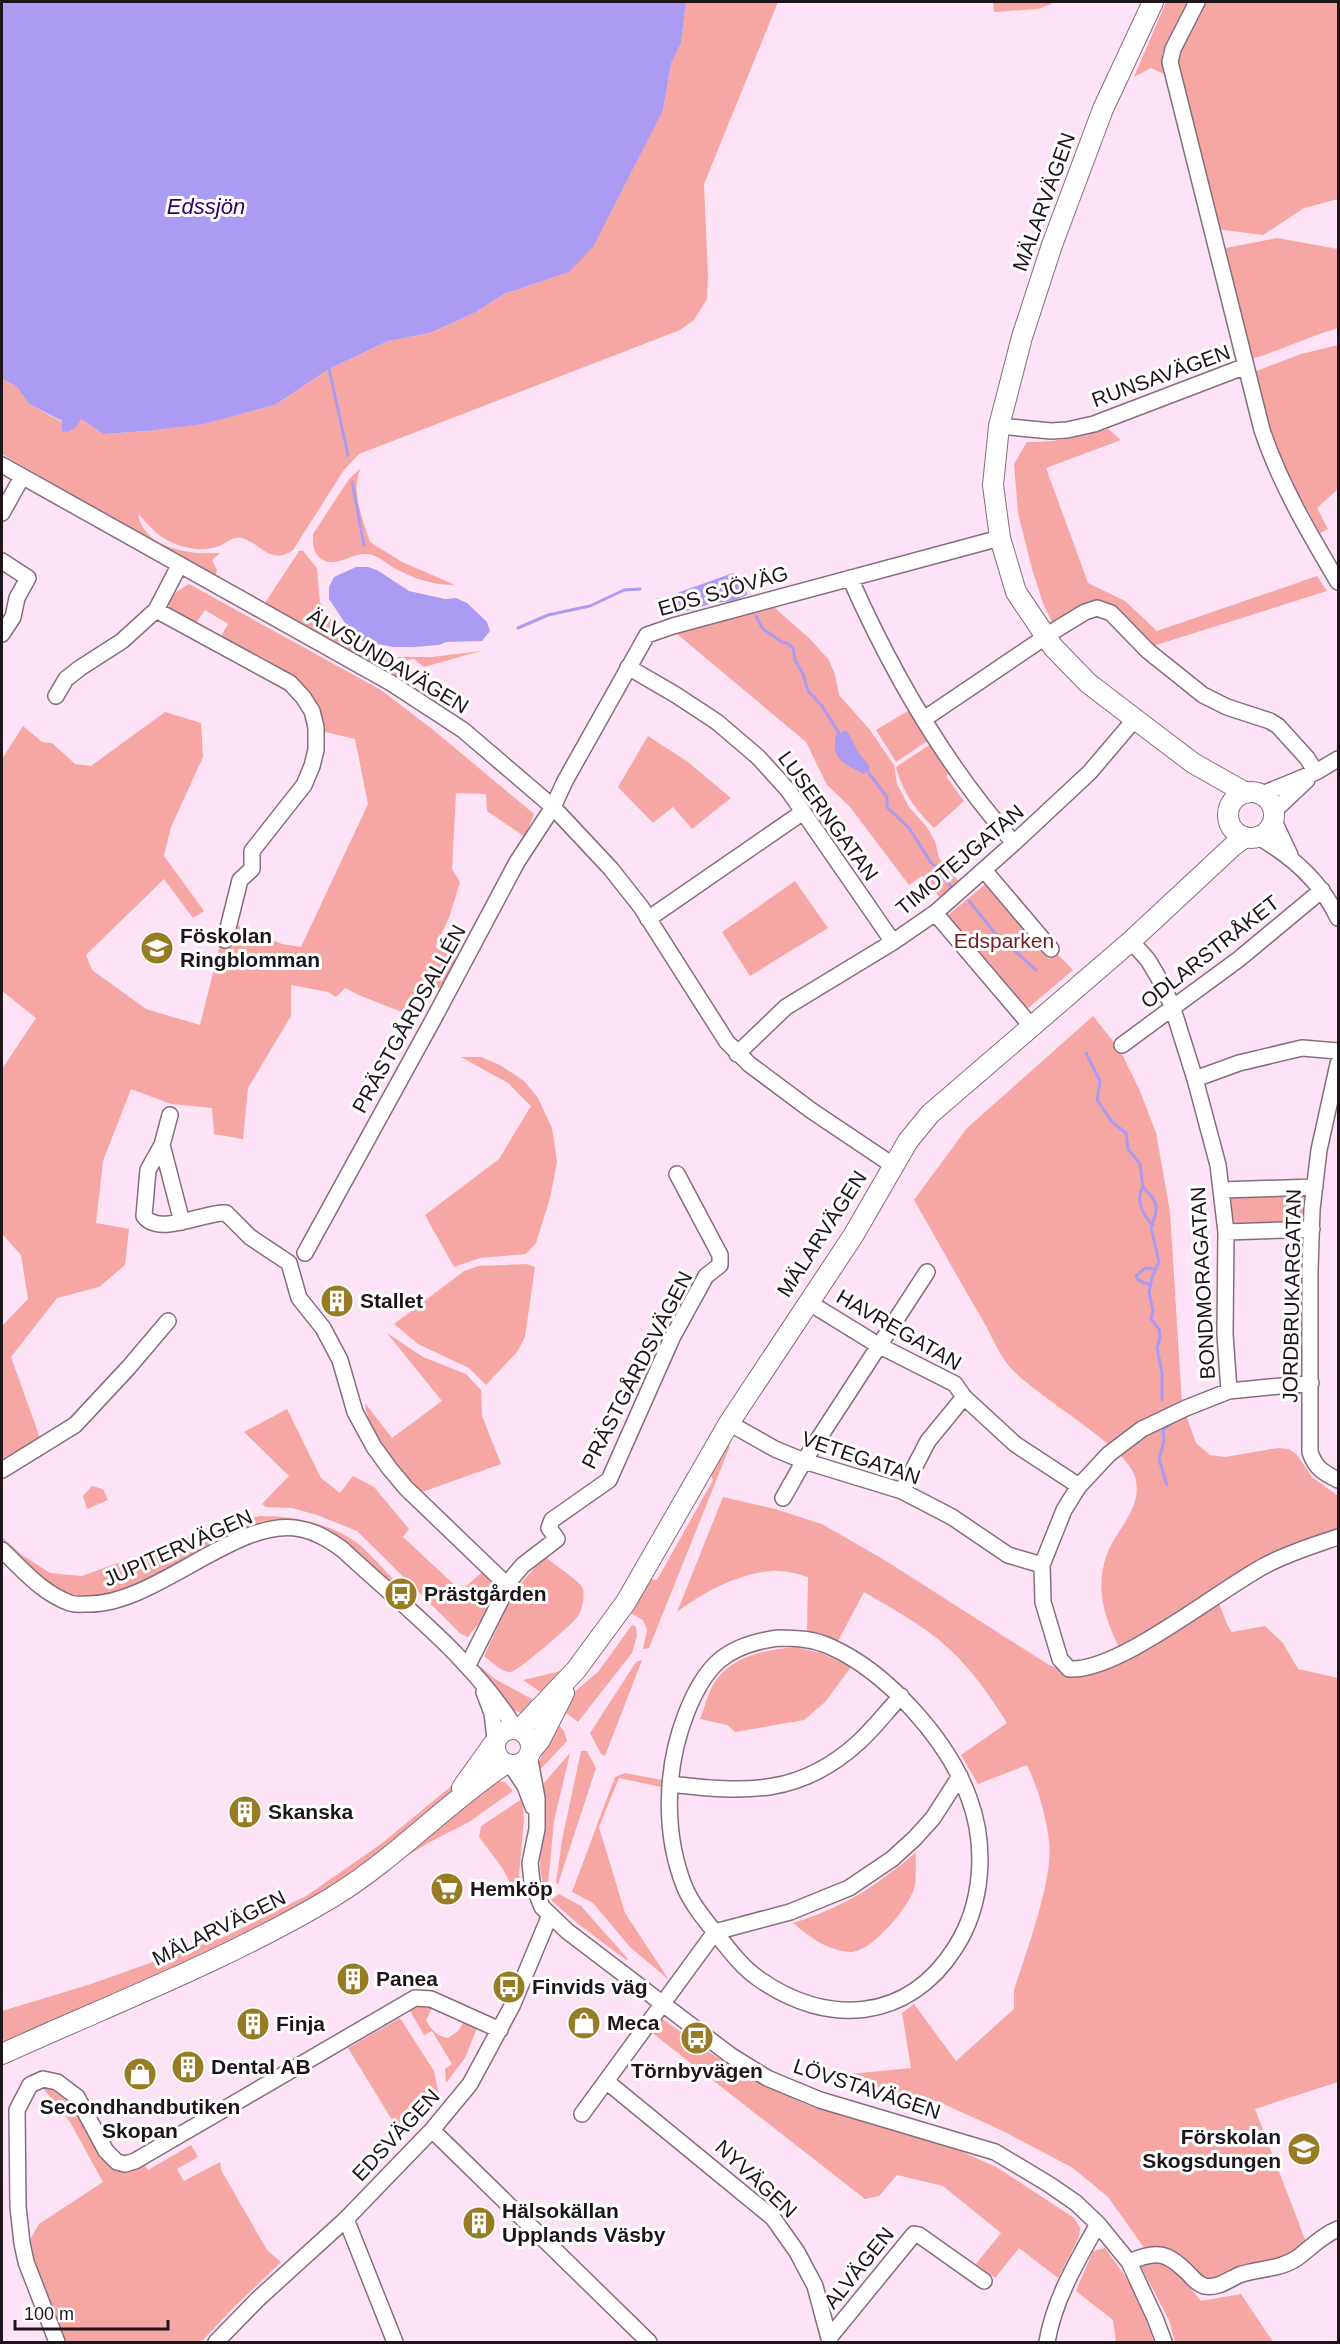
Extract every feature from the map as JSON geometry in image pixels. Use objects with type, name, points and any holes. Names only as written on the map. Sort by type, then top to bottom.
[{"type":"main road","name":"MÄLARVÄGEN","points":[[1153,2],[1103,110],[1052,245],[1022,337],[999,426],[993,485],[1000,538],[1016,592],[1046,637],[1088,683],[1193,763]]},
{"type":"main road","points":[[1193,763],[1269,802],[1273,816],[1267,831],[1251,837],[1235,832],[1220,795],[1193,763]]},
{"type":"main road","points":[[1229,817],[1233,801],[1253,794]]},
{"type":"main road","name":"MÄLARVÄGEN","points":[[1187,889],[1223,838],[1229,817]]},
{"type":"main road","name":"MÄLARVÄGEN","points":[[518,1729],[576,1670],[626,1602],[729,1423],[853,1236],[908,1141],[930,1114],[1131,940],[1233,846],[1251,837]]},
{"type":"main road","name":"MÄLARVÄGEN","points":[[530,1753],[540,1740],[576,1670]]},
{"type":"main road","points":[[518,1729],[529,1739],[530,1753],[522,1762],[508,1765],[496,1754],[495,1741],[506,1730],[518,1729]]},
{"type":"main road","name":"MÄLARVÄGEN","points":[[439,1816],[495,1741]]},
{"type":"main road","name":"MÄLARVÄGEN","points":[[4,2052],[198,1967],[273,1931],[333,1897],[389,1858],[439,1816],[508,1765]]},
{"type":"street","points":[[1197,2],[1173,49],[1170,62],[1246,366]]},
{"type":"street","name":"RUNSAVÄGEN","points":[[999,426],[1051,431],[1094,424],[1246,366],[1271,458],[1310,535],[1338,582]]},
{"type":"street","name":"ÄLVSUNDAVÄGEN","points":[[2,465],[408,693],[463,730],[553,807],[610,869],[641,907],[727,1042],[737,1054],[812,1111],[894,1166]]},
{"type":"street","points":[[2,513],[22,477]]},
{"type":"street","name":"EDS SJÖVÄG","points":[[553,807],[647,635],[1000,538]]},
{"type":"street","points":[[2,561],[28,578],[17,598],[13,617],[2,634]]},
{"type":"street","points":[[56,696],[66,679],[122,641],[156,610],[179,566]]},
{"type":"street","points":[[850,578],[875,634],[924,719],[971,790],[1014,843]]},
{"type":"street","points":[[924,719],[1046,637],[1085,612],[1097,608],[1111,613],[1148,651],[1203,695],[1227,707],[1270,721],[1278,726],[1307,758],[1316,772]]},
{"type":"street","points":[[156,610],[290,683],[312,711],[316,727],[316,750],[312,766],[304,784],[252,851],[252,869],[240,880],[225,940]]},
{"type":"street","name":"LUSERNGATAN","points":[[628,667],[676,694],[717,722],[758,756],[788,790],[893,942]]},
{"type":"street","name":"TIMOTEJGATAN","points":[[737,1054],[786,1008],[893,942],[935,913],[1090,772],[1135,720]]},
{"type":"street","points":[[1253,794],[1316,772],[1338,759]]},
{"type":"street","points":[[1316,772],[1273,816],[1292,858],[1322,890],[1338,918]]},
{"type":"street","name":"PRÄSTGÅRDSALLÉN","points":[[305,1253],[517,862],[553,807]]},
{"type":"street","points":[[648,919],[803,812]]},
{"type":"street","points":[[1251,837],[1292,858]]},
{"type":"street","points":[[984,870],[1051,949]]},
{"type":"street","name":"ODLARSTRÅKET","points":[[1122,1045],[1239,958],[1322,890]]},
{"type":"street","points":[[935,913],[1032,1027]]},
{"type":"street","name":"BONDMORAGATAN","points":[[1131,940],[1148,960],[1164,987],[1173,1009],[1215,1153],[1226,1232],[1225,1334],[1229,1391]]},
{"type":"street","points":[[1195,1079],[1239,1064],[1302,1048],[1338,1051]]},
{"type":"street","name":"JORDBRUKARGATAN","points":[[1338,1064],[1319,1150],[1310,1270],[1310,1452],[1313,1463],[1321,1471],[1338,1480]]},
{"type":"street","points":[[170,1115],[162,1145],[148,1170],[144,1216],[150,1222],[173,1224],[226,1213],[250,1237],[289,1263],[299,1298],[323,1328],[340,1360],[355,1412],[374,1447],[406,1488],[507,1585]]},
{"type":"street","points":[[162,1145],[182,1222]]},
{"type":"street","name":"PRÄSTGÅRDSVÄGEN","points":[[468,1665],[507,1585],[523,1565],[557,1539],[549,1528],[552,1520],[609,1480],[672,1338],[706,1275],[720,1265],[720,1255],[676,1174]]},
{"type":"street","points":[[1221,1190],[1315,1187]]},
{"type":"street","points":[[1226,1232],[1312,1228]]},
{"type":"street","points":[[783,1498],[804,1461],[927,1272]]},
{"type":"street","name":"HAVREGATAN","points":[[808,1302],[878,1345],[955,1384],[964,1397],[1015,1444],[1078,1486]]},
{"type":"street","points":[[2,1470],[75,1425],[168,1321]]},
{"type":"street","points":[[1311,1383],[1229,1391],[1186,1408],[1142,1429],[1109,1454],[1078,1486],[1064,1509],[1042,1565],[1043,1602],[1060,1659],[1069,1669],[1090,1668],[1102,1664],[1157,1633],[1266,1564],[1338,1537]]},
{"type":"street","points":[[902,1491],[928,1441],[964,1397]]},
{"type":"street","name":"VETEGATAN","points":[[729,1423],[775,1449],[804,1461],[902,1491],[952,1517],[1008,1555],[1042,1565]]},
{"type":"street","name":"JUPITERVÄGEN","points":[[2,1550],[47,1592],[72,1604],[101,1605],[126,1598],[249,1536],[273,1528],[300,1528],[322,1536],[342,1549],[468,1665],[518,1729]]},
{"type":"street","points":[[778,1638],[804,1639],[829,1646],[856,1660],[901,1696],[926,1725],[960,1776],[972,1807],[980,1850],[975,1902],[966,1928],[954,1950],[939,1968],[920,1987],[888,2004],[865,2010],[839,2010],[809,2004],[758,1978],[735,1956],[702,1917],[685,1888],[675,1856],[669,1821],[670,1784],[681,1727],[693,1695],[708,1672],[728,1653],[753,1641],[778,1638]]},
{"type":"street","name":"JUPITERVÄGEN","points":[[478,1678],[492,1713],[495,1741]]},
{"type":"street","points":[[670,1784],[716,1789],[770,1788],[793,1782],[818,1772],[842,1756],[861,1740],[901,1696]]},
{"type":"street","name":"LÖVSTAVÄGEN","points":[[530,1753],[537,1786],[537,1829],[530,1863],[532,1882],[542,1907],[550,1916],[662,2004],[730,2055],[767,2079],[820,2100],[995,2152],[1076,2203],[1098,2224],[1129,2262],[1164,2343]]},
{"type":"street","name":"LÖVSTAVÄGEN","points":[[508,1765],[525,1786],[536,1816]]},
{"type":"street","points":[[582,2114],[715,1932],[790,1912],[849,1888],[892,1859],[915,1838],[933,1818],[960,1776]]},
{"type":"street","name":"EDSVÄGEN","points":[[216,2343],[258,2299],[346,2219],[432,2130],[470,2084],[500,2030],[550,1916]]},
{"type":"street","points":[[57,2343],[26,2262],[18,2207],[17,2110],[30,2085],[43,2079],[51,2079],[77,2097],[106,2151],[117,2162],[125,2164],[135,2161],[275,2086],[416,1998],[431,1999],[500,2030]]},
{"type":"street","name":"NYVÄGEN","points":[[606,2081],[773,2218],[797,2252],[815,2286],[829,2340]]},
{"type":"street","points":[[432,2130],[649,2343]]},
{"type":"street","points":[[346,2219],[395,2343]]},
{"type":"street","points":[[1047,2343],[1051,2318],[1078,2259],[1098,2224]]},
{"type":"street","points":[[1129,2262],[1145,2255],[1162,2254],[1175,2259],[1204,2286],[1218,2285],[1241,2274],[1281,2265],[1295,2259],[1328,2233],[1338,2229]]},
{"type":"street","name":"ALVÄGEN","points":[[829,2340],[914,2234],[919,2235],[984,2281]]},
{"type":"green space","points":[[686,2],[778,2],[704,184],[707,299],[694,320],[680,330],[359,454],[344,470],[293,550],[285,554],[272,555],[242,538],[232,539],[209,549],[193,549],[178,545],[155,532],[138,514],[142,526],[159,542],[183,551],[220,553],[212,560],[217,570],[215,578],[2,454],[2,379],[16,386],[29,404],[62,422],[81,419],[103,434],[203,424],[275,405],[329,369],[388,341],[430,333],[476,312],[504,294],[569,272],[663,110],[671,64],[681,43]]},
{"type":"green space","points":[[993,2],[1056,2],[1038,9],[994,12]]},
{"type":"green space","points":[[1166,2],[1188,2],[1162,54],[1164,74],[1151,68],[1134,77]]},
{"type":"green space","points":[[1201,2],[1338,2],[1338,199],[1304,208],[1263,235],[1216,229],[1175,56]]},
{"type":"green space","points":[[1277,238],[1338,249],[1338,328],[1247,360],[1222,250]]},
{"type":"green space","points":[[1338,345],[1338,489],[1317,508],[1328,529],[1320,533],[1284,468],[1251,373],[1301,354]]},
{"type":"green space","points":[[1108,429],[1121,440],[1046,468],[1088,583],[1125,601],[1157,631],[1317,576],[1327,591],[1153,646],[1111,607],[1053,624],[1044,606],[1032,569],[1018,513],[1014,464],[1027,442],[1058,440]]},
{"type":"green space","points":[[361,468],[357,495],[370,542],[402,562],[455,585],[432,583],[417,578],[371,554],[362,554],[335,562],[325,561],[318,557],[313,546],[313,534],[349,479]]},
{"type":"green space","points":[[299,551],[303,551],[317,568],[320,602],[345,641],[393,660],[404,673],[395,676],[265,603]]},
{"type":"green space","points":[[189,584],[381,690],[432,729],[534,814],[525,837],[487,811],[486,794],[456,793],[452,869],[460,882],[449,918],[435,947],[457,960],[441,989],[425,981],[407,1014],[345,988],[336,997],[328,992],[291,985],[291,1016],[248,1088],[243,1139],[214,1134],[212,1108],[171,1104],[131,1089],[103,1161],[96,1223],[129,1229],[125,1265],[99,1287],[57,1298],[11,1357],[40,1438],[2,1459],[2,1326],[28,1299],[21,1255],[2,1234],[2,1069],[36,1018],[2,991],[2,759],[23,726],[42,742],[52,743],[75,764],[91,766],[165,712],[201,723],[203,757],[171,827],[164,856],[204,911],[193,918],[164,879],[86,955],[92,970],[146,1009],[200,1025],[221,941],[235,924],[282,944],[301,947],[368,804],[355,739],[321,731],[317,711],[220,638],[228,624],[205,610],[196,623],[169,609],[172,597]]},
{"type":"green space","points":[[767,601],[810,639],[829,660],[839,695],[870,730],[894,765],[897,784],[909,807],[927,827],[935,841],[939,858],[961,884],[942,900],[922,876],[909,885],[850,807],[827,785],[806,742],[677,634]]},
{"type":"green space","points":[[481,651],[424,667],[414,659],[402,661],[398,657],[432,657]]},
{"type":"green space","points":[[913,708],[932,738],[896,762],[876,730]]},
{"type":"green space","points":[[648,736],[688,762],[731,798],[692,829],[673,807],[653,823],[618,787]]},
{"type":"green space","points":[[934,742],[953,770],[946,776],[964,801],[934,828],[910,800],[896,767]]},
{"type":"green space","points":[[795,881],[828,928],[750,976],[722,932]]},
{"type":"green space","name":"Edsparken","points":[[988,882],[1037,940],[1039,949],[1049,959],[1057,954],[1073,970],[1027,1009],[948,915]]},
{"type":"green space","points":[[1093,1016],[1120,1050],[1140,1091],[1156,1133],[1170,1212],[1182,1404],[1196,1443],[1210,1455],[1225,1457],[1278,1448],[1289,1449],[1297,1455],[1312,1477],[1338,1496],[1338,1530],[1120,1649],[1106,1616],[1101,1581],[1110,1547],[1136,1499],[1135,1477],[1116,1451],[1039,1392],[1005,1361],[914,1200],[967,1128]]},
{"type":"green space","points":[[461,1057],[481,1057],[500,1065],[524,1081],[538,1098],[552,1128],[557,1162],[550,1198],[536,1243],[526,1254],[480,1258],[454,1267],[425,1215],[499,1159],[531,1106],[508,1083]]},
{"type":"green space","points":[[1226,1192],[1309,1193],[1307,1223],[1232,1224]]},
{"type":"green space","points":[[527,1264],[535,1267],[525,1337],[517,1352],[486,1385],[469,1368],[418,1344],[394,1324],[464,1271],[478,1266]]},
{"type":"green space","points":[[387,1333],[423,1357],[466,1374],[481,1390],[482,1416],[501,1464],[425,1491],[418,1492],[410,1484],[393,1463],[371,1426],[365,1403],[392,1438],[442,1401]]},
{"type":"green space","points":[[287,1409],[321,1478],[340,1493],[353,1476],[374,1487],[409,1529],[403,1537],[461,1591],[482,1572],[489,1579],[492,1584],[493,1598],[482,1619],[468,1637],[461,1634],[357,1531],[317,1515],[292,1508],[266,1507],[262,1504],[289,1476],[244,1432]]},
{"type":"green space","points":[[726,1446],[730,1446],[649,1648],[643,1649],[647,1630],[643,1620],[630,1613],[651,1579],[657,1580],[713,1480],[711,1475]]},
{"type":"green space","points":[[92,1486],[103,1489],[108,1500],[87,1509],[83,1496]]},
{"type":"green space","points":[[723,1497],[775,1509],[822,1524],[886,1561],[1049,1665],[1070,1673],[1217,1601],[1232,1632],[1265,1626],[1283,1643],[1298,1669],[1338,1678],[1338,2082],[1255,2109],[1306,2242],[1292,2255],[1208,2280],[1145,2249],[1108,2197],[1073,2168],[1001,2130],[939,2102],[829,2076],[911,2068],[902,2013],[914,2004],[956,2061],[1014,2009],[1014,1990],[1038,1915],[1047,1875],[1048,1831],[1035,1783],[1027,1765],[978,1784],[961,1755],[1007,1723],[980,1683],[937,1638],[864,1592],[837,1643],[807,1632],[808,1577],[790,1572],[759,1573],[734,1580],[710,1591],[677,1612]]},
{"type":"green space","points":[[260,1516],[306,1521],[340,1532],[372,1557],[394,1580],[392,1586],[301,1522],[262,1521],[125,1589],[103,1595],[85,1596],[55,1587],[42,1579],[2,1540],[2,1537],[22,1555],[50,1573],[82,1576],[222,1525]]},
{"type":"green space","points":[[545,1556],[581,1585],[584,1595],[581,1610],[557,1637],[534,1656],[511,1672],[504,1671],[484,1656],[515,1590]]},
{"type":"green space","points":[[632,1625],[636,1627],[637,1636],[632,1653],[578,1722],[562,1710],[572,1694],[598,1672]]},
{"type":"green space","points":[[795,1647],[821,1653],[851,1667],[825,1702],[804,1720],[735,1732],[727,1725],[700,1719],[713,1684],[732,1665],[751,1655]]},
{"type":"green space","points":[[642,1660],[605,1756],[601,1754],[590,1733],[636,1662]]},
{"type":"green space","points":[[481,1667],[495,1679],[539,1703],[526,1715],[511,1709],[479,1671]]},
{"type":"green space","points":[[565,1670],[545,1692],[539,1691],[523,1680]]},
{"type":"green space","points":[[556,1722],[564,1731],[567,1741],[538,1772],[537,1767]]},
{"type":"green space","points":[[581,1751],[587,1751],[596,1768],[558,1884],[556,1883],[562,1840]]},
{"type":"green space","points":[[480,1753],[437,1810],[386,1850],[311,1901],[260,1929],[4,2042],[2,2011],[91,1984],[226,1936],[306,1896],[381,1844],[449,1788]]},
{"type":"green space","points":[[570,1753],[554,1821],[548,1885],[543,1889],[540,1866],[544,1783]]},
{"type":"green space","points":[[625,1773],[667,1781],[666,1788],[619,1778],[599,1827],[625,1913],[669,1980],[630,1947],[593,1903],[572,1892],[615,1777]]},
{"type":"green space","points":[[496,1781],[505,1782],[513,1791],[469,1822],[389,1867]]},
{"type":"green space","points":[[522,1799],[524,1819],[519,1875],[526,1896],[518,1899],[503,1869],[479,1837],[481,1826]]},
{"type":"green space","points":[[916,1852],[915,1885],[910,1897],[897,1918],[868,1945],[850,1952],[833,1949],[812,1938],[793,1923],[828,1910],[858,1895],[887,1876]]},
{"type":"green space","points":[[559,1894],[581,1906],[628,1959],[626,1960],[577,1923],[551,1900]]},
{"type":"green space","points":[[415,2005],[430,2005],[432,2008],[426,2020],[430,2027],[441,2036],[448,2038],[458,2031],[465,2020],[477,2028],[465,2058],[446,2083],[445,2069],[452,2064],[432,2031],[424,2035],[410,2011]]},
{"type":"green space","points":[[400,2018],[434,2071],[439,2095],[407,2131],[400,2133],[348,2048]]},
{"type":"green space","points":[[661,2018],[735,2070],[807,2105],[941,2142],[998,2168],[1074,2218],[1080,2228],[1079,2237],[1058,2278],[1019,2248],[995,2278],[976,2264],[1001,2233],[943,2186],[897,2175],[879,2196],[865,2199],[651,2032]]},
{"type":"green space","points":[[47,2086],[79,2110],[107,2161],[143,2162],[148,2170],[191,2145],[198,2157],[177,2169],[184,2181],[220,2162],[221,2170],[267,2250],[281,2262],[203,2340],[199,2342],[64,2342],[30,2254],[28,2243],[39,2224],[103,2182],[70,2122],[43,2088]]},
{"type":"green space","points":[[1105,2248],[1135,2290],[1154,2342],[1116,2342],[1113,2320],[1076,2291],[1093,2251]]},
{"type":"green space","points":[[1154,2257],[1171,2265],[1201,2301],[1241,2294],[1273,2342],[1175,2342],[1169,2320],[1138,2261]]},
{"type":"water","name":"Edssjön","points":[[2,2],[686,2],[681,43],[671,64],[663,110],[593,247],[569,272],[504,294],[476,312],[430,333],[388,341],[329,369],[275,405],[204,424],[103,434],[81,419],[77,426],[68,432],[62,431],[62,421],[29,404],[16,386],[2,379]]},
{"type":"water","points":[[356,567],[377,570],[409,591],[445,599],[456,598],[467,603],[487,622],[490,631],[482,641],[446,642],[439,645],[393,647],[363,641],[351,632],[329,599],[329,587],[334,577]]},
{"type":"water","points":[[733,573],[747,592],[747,595],[734,601],[714,603],[675,614],[655,602],[658,598]]},
{"type":"water","points":[[846,730],[870,769],[864,774],[845,764],[837,756],[836,735]]},
{"type":"waterway","points":[[329,369],[348,455]]},
{"type":"waterway","points":[[352,482],[364,545]]},
{"type":"waterway","points":[[518,628],[548,615],[590,606],[624,590],[640,589]]},
{"type":"waterway","points":[[756,616],[763,629],[793,648],[795,660],[803,674],[808,691],[822,706],[839,733]]},
{"type":"waterway","points":[[868,772],[887,797],[887,807],[909,828],[930,861],[952,888]]},
{"type":"waterway","points":[[969,901],[995,933],[1036,970]]},
{"type":"waterway","points":[[1086,1053],[1100,1081],[1097,1100],[1112,1122],[1126,1133],[1128,1149],[1140,1164],[1143,1187],[1156,1205],[1151,1228],[1159,1262],[1152,1277],[1149,1293],[1153,1310],[1151,1319],[1159,1329],[1160,1337],[1157,1348],[1162,1373],[1162,1400]]},
{"type":"waterway","points":[[1143,1187],[1140,1197],[1141,1207],[1153,1225]]},
{"type":"waterway","points":[[1150,1285],[1138,1280],[1136,1276],[1145,1268],[1155,1269]]},
{"type":"waterway","points":[[1167,1485],[1159,1459],[1164,1441],[1163,1430],[1169,1425]]},
{"type":"place","name":"Föskolan Ringblomman","points":[[157,948]]},
{"type":"place","name":"Stallet","points":[[337,1301]]},
{"type":"place","name":"Prästgården","points":[[401,1594]]},
{"type":"place","name":"Skanska","points":[[245,1812]]},
{"type":"place","name":"Hemköp","points":[[447,1889]]},
{"type":"place","name":"Panea","points":[[353,1979]]},
{"type":"place","name":"Finvids väg","points":[[509,1987]]},
{"type":"place","name":"Meca","points":[[584,2023]]},
{"type":"place","name":"Finja","points":[[253,2024]]},
{"type":"place","name":"Törnbyvägen","points":[[697,2038]]},
{"type":"place","name":"Dental AB","points":[[188,2067]]},
{"type":"place","name":"Secondhandbutiken Skopan","points":[[140,2074]]},
{"type":"place","name":"Förskolan Skogsdungen","points":[[1304,2149]]},
{"type":"place","name":"Hälsokällan Upplands Väsby","points":[[479,2223]]}]
